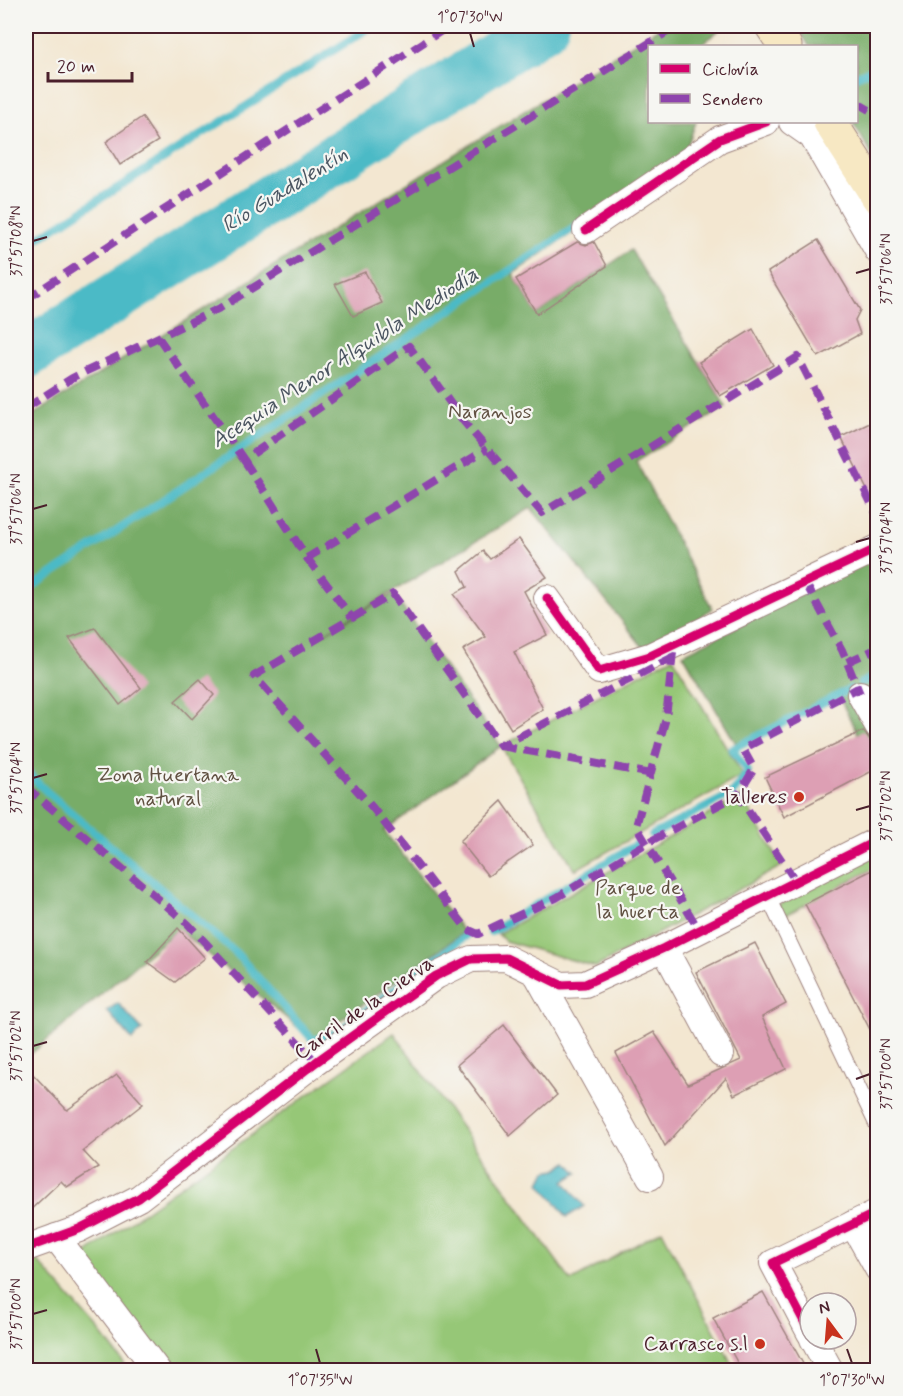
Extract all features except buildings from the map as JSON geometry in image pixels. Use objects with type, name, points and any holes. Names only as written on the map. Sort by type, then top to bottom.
[{"type":"main road","points":[[772,26],[784,45]]},
{"type":"main road","points":[[831,123],[878,197]]},
{"type":"street","points":[[586,230],[720,139],[762,123]]},
{"type":"street","points":[[794,123],[812,135],[878,251]]},
{"type":"street","points":[[547,598],[598,671],[650,656],[878,548]]},
{"type":"street","points":[[860,694],[878,726]]},
{"type":"street","name":"Carril de la Cierva","points":[[26,1248],[79,1229],[139,1198],[315,1062],[436,976],[471,959],[506,958],[561,985],[585,984],[664,948],[878,840]]},
{"type":"street","points":[[664,948],[721,1054]]},
{"type":"street","points":[[536,974],[650,1177]]},
{"type":"street","points":[[798,1310],[773,1263],[878,1212]]},
{"type":"street","points":[[853,1224],[878,1269]]},
{"type":"street","points":[[56,1237],[157,1371]]},
{"type":"street","points":[[819,1351],[830,1371]]},
{"type":"lane","points":[[767,895],[878,1128]]},
{"type":"green space","name":"Zona Huertana natural","points":[[662,26],[724,26],[701,45],[648,45],[648,123],[696,123],[684,155],[513,274],[537,314],[631,250],[726,407],[636,461],[712,608],[650,656],[531,508],[316,638],[393,594],[501,746],[384,831],[464,932],[313,1040],[178,929],[26,1058],[26,419]]},
{"type":"green space","points":[[797,26],[877,26],[877,164],[854,123],[858,123],[858,45],[808,45]]},
{"type":"green space","points":[[877,556],[877,773],[838,695],[738,747],[683,654]]},
{"type":"green space","points":[[673,657],[743,775],[575,870],[501,746]]},
{"type":"green space","name":"Parque de la huerta","points":[[742,796],[782,866],[596,967],[505,941],[498,934]]},
{"type":"green space","points":[[877,853],[877,867],[784,916],[778,905]]},
{"type":"green space","points":[[394,1033],[571,1281],[662,1230],[735,1370],[164,1370],[74,1262]]},
{"type":"green space","points":[[26,1248],[100,1332],[129,1370],[26,1370]]},
{"type":"water","points":[[118,1003],[142,1030],[132,1040],[107,1011]]},
{"type":"water","points":[[568,1162],[578,1173],[564,1181],[584,1206],[567,1217],[540,1183],[546,1171],[557,1169]]},
{"type":"waterway","points":[[26,246],[372,26]]},
{"type":"waterway","name":"Río Guadalentín","points":[[26,354],[544,26]]},
{"type":"waterway","name":"Acequia Menor Alquibla Mediodía","points":[[858,75],[878,67]]},
{"type":"waterway","name":"Acequia Menor Alquibla Mediodía","points":[[26,591],[583,222]]},
{"type":"waterway","points":[[861,683],[878,675]]},
{"type":"waterway","points":[[652,835],[733,793],[748,771],[732,749],[850,689]]},
{"type":"waterway","points":[[26,771],[46,791],[236,953],[313,1040],[336,1033],[466,936]]},
{"type":"waterway","points":[[491,932],[635,845]]},
{"type":"marked path","points":[[26,299],[449,26]]},
{"type":"marked path","points":[[26,408],[72,378],[220,308],[677,26]]},
{"type":"marked path","points":[[858,104],[878,115]]},
{"type":"marked path","points":[[158,337],[244,460],[409,346],[464,422],[542,513],[798,357],[878,517]]},
{"type":"marked path","points":[[244,460],[307,558],[487,449]]},
{"type":"marked path","points":[[307,558],[352,618]]},
{"type":"marked path","points":[[805,582],[842,650],[860,694]]},
{"type":"marked path","points":[[673,657],[501,746],[393,594],[254,676],[372,807],[467,929],[478,934],[556,898],[647,843],[738,795]]},
{"type":"marked path","points":[[847,662],[878,648]]},
{"type":"marked path","points":[[673,652],[666,718],[636,826],[699,930]]},
{"type":"marked path","points":[[795,880],[738,795],[754,769],[743,749],[858,688]]},
{"type":"marked path","points":[[501,746],[652,774]]},
{"type":"marked path","points":[[26,787],[188,924],[316,1062]]},
{"type":"cycle path","points":[[586,230],[720,139],[763,123]]},
{"type":"cycle path","points":[[547,598],[599,671],[650,656],[878,548]]},
{"type":"cycle path","points":[[26,1248],[79,1229],[139,1198],[316,1062],[436,976],[471,959],[506,958],[561,985],[585,984],[664,948],[878,840]]},
{"type":"cycle path","points":[[798,1310],[773,1263],[878,1212]]},
{"type":"place","name":"Talleres","points":[[799,797]]},
{"type":"place","name":"Carrasco s.l","points":[[760,1344]]},
{"type":"park label","name":"Naranjos","points":[[490,412]]}]
